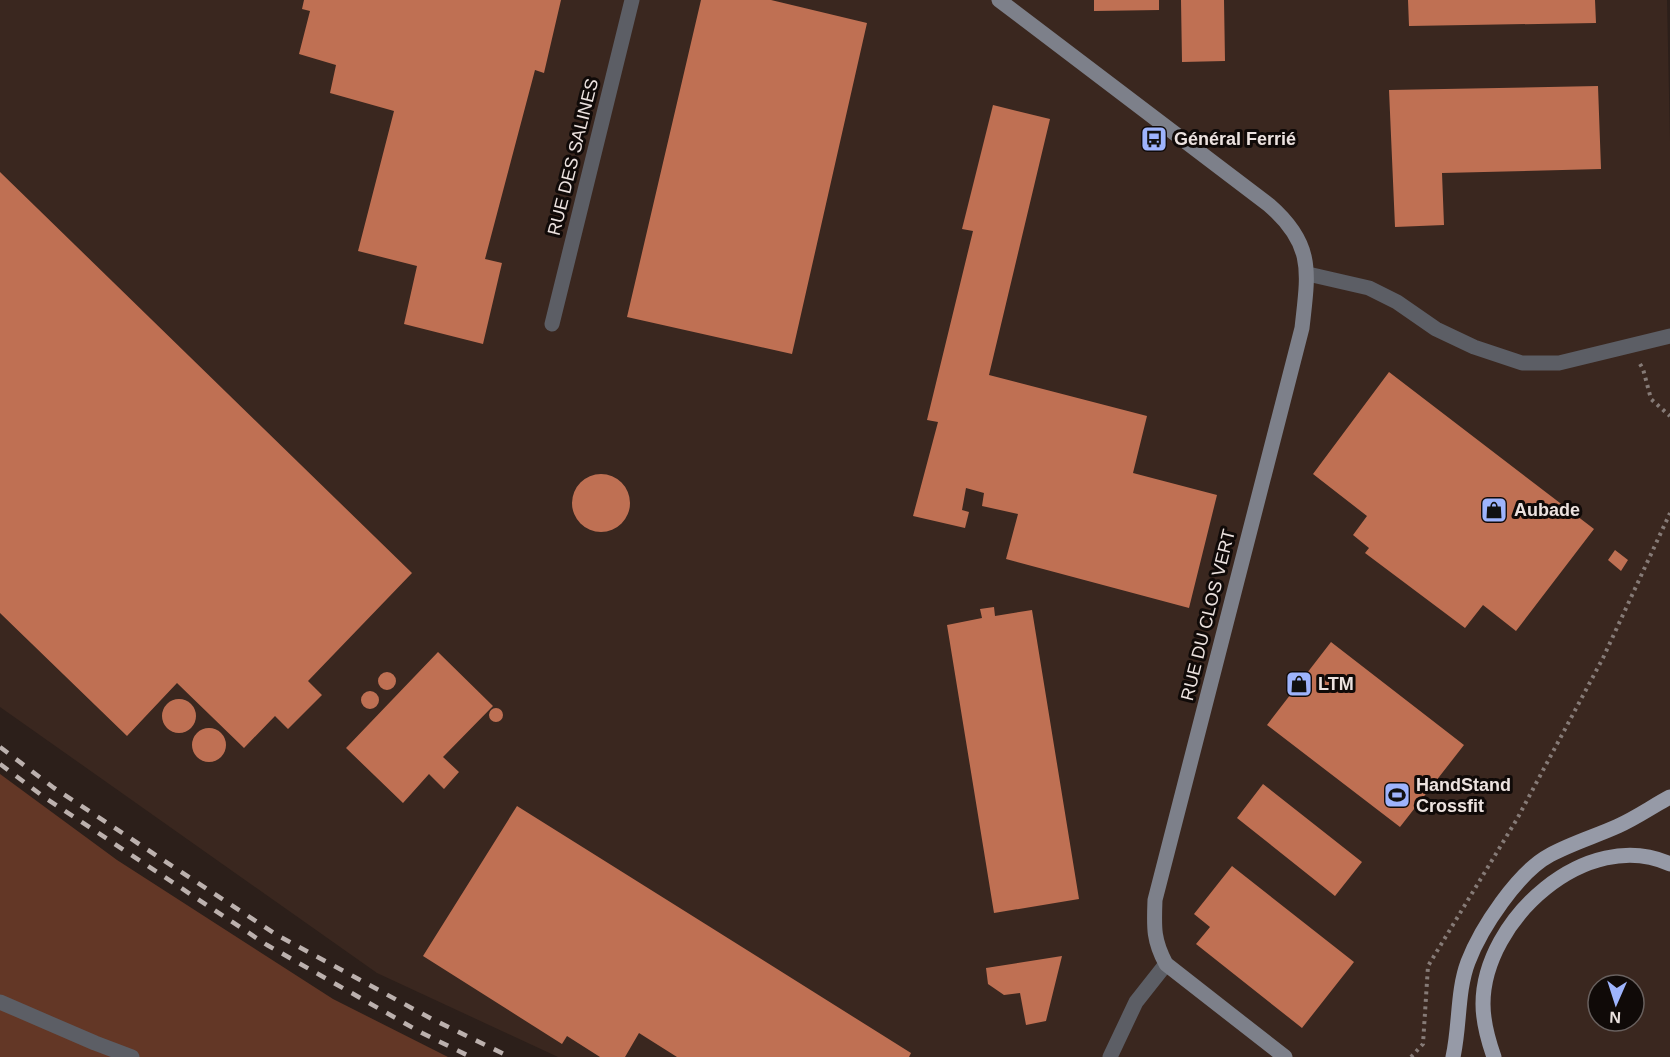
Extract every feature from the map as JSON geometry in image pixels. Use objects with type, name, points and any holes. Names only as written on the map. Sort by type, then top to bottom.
[{"type":"main road","points":[[1453,1057],[1467,963],[1496,910],[1512,890],[1528,871],[1549,855],[1620,825],[1670,797]]},
{"type":"main road","points":[[1494,1057],[1486,1034],[1483,1002],[1488,972],[1499,946],[1513,923],[1530,902],[1548,884],[1583,864],[1620,856],[1657,858],[1670,864]]},
{"type":"street","name":"RUE DES SALINES","points":[[552,324],[632,0]]},
{"type":"street","points":[[999,0],[1287,220],[1304,256],[1308,274],[1369,288],[1397,302],[1436,329],[1474,347],[1522,363],[1559,363],[1670,336]]},
{"type":"street","name":"RUE DU CLOS VERT","points":[[1285,1057],[1167,964],[1157,949],[1154,934],[1155,900],[1302,328],[1308,274]]},
{"type":"street","points":[[1110,1057],[1136,1002],[1167,964]]},
{"type":"street","points":[[0,1002],[132,1057]]},
{"type":"path","points":[[1637,361],[1643,369],[1652,399],[1670,416]]},
{"type":"path","points":[[1411,1057],[1423,1044],[1428,966],[1517,819],[1603,658],[1670,513]]},
{"type":"shaded area","points":[[0,0],[1667,0],[1670,141],[1670,1057],[558,1057],[377,973],[0,707]]},
{"type":"shaded area","points":[[0,774],[117,860],[333,999],[448,1057],[0,1057]]},
{"type":"building","points":[[304,0],[561,0],[544,73],[535,70],[485,259],[502,263],[483,344],[404,324],[417,266],[358,251],[394,111],[330,93],[336,65],[299,54],[310,11],[302,9]]},
{"type":"building","points":[[701,0],[771,0],[867,23],[792,354],[627,317]]},
{"type":"building","points":[[1094,0],[1159,0],[1159,10],[1094,11]]},
{"type":"building","points":[[1181,0],[1224,0],[1225,61],[1182,62]]},
{"type":"building","points":[[1408,0],[1595,0],[1596,23],[1409,26]]},
{"type":"building","points":[[1598,86],[1601,169],[1442,173],[1444,225],[1395,227],[1389,90]]},
{"type":"building","points":[[993,105],[1050,119],[989,375],[1147,416],[1133,473],[1217,495],[1189,608],[1006,559],[1018,514],[982,506],[984,493],[966,488],[962,510],[969,512],[965,528],[913,516],[938,422],[927,420],[973,231],[962,229]]},
{"type":"building","points":[[0,172],[412,573],[308,681],[322,695],[288,729],[275,716],[244,748],[177,683],[127,736],[0,613]]},
{"type":"building","points":[[1389,372],[1594,529],[1516,631],[1483,605],[1465,628],[1365,553],[1369,548],[1353,535],[1367,516],[1313,474]]},
{"type":"building","points":[[601,474],[612,476],[625,487],[630,503],[628,514],[617,527],[601,532],[590,530],[577,519],[572,503],[574,492],[585,479]]},
{"type":"building","points":[[1615,550],[1628,560],[1621,571],[1608,560]]},
{"type":"building","points":[[994,607],[995,616],[1032,610],[1079,899],[994,913],[947,625],[982,618],[980,609]]},
{"type":"building","points":[[1331,642],[1464,745],[1400,827],[1267,725]]},
{"type":"building","points":[[438,652],[493,706],[443,757],[459,772],[444,789],[429,774],[403,803],[346,748]]},
{"type":"building","points":[[387,672],[393,675],[396,681],[393,687],[387,690],[381,687],[378,681],[381,675]]},
{"type":"building","points":[[370,691],[376,694],[379,700],[376,706],[370,709],[364,706],[361,700],[364,694]]},
{"type":"building","points":[[179,699],[191,704],[196,716],[191,728],[179,733],[167,728],[162,716],[167,704]]},
{"type":"building","points":[[496,708],[501,710],[503,715],[501,720],[496,722],[491,720],[489,715],[491,710]]},
{"type":"building","points":[[209,728],[221,733],[226,745],[221,757],[209,762],[197,757],[192,745],[197,733]]},
{"type":"building","points":[[1263,784],[1362,862],[1335,896],[1237,818]]},
{"type":"building","points":[[517,806],[911,1053],[909,1057],[677,1057],[639,1033],[625,1057],[600,1057],[567,1036],[562,1044],[423,956]]},
{"type":"building","points":[[1232,866],[1354,962],[1302,1028],[1196,944],[1210,927],[1194,914]]},
{"type":"building","points":[[1062,956],[1046,1021],[1026,1025],[1020,993],[1004,995],[988,984],[986,968]]},
{"type":"railway","points":[[0,747],[54,788],[277,935],[432,1019],[510,1057]]},
{"type":"railway","points":[[0,764],[44,797],[267,945],[422,1033],[471,1057]]},
{"type":"place","name":"Général Ferrié","points":[[1154,139]]},
{"type":"place","name":"Aubade","points":[[1494,510]]},
{"type":"place","name":"LTM","points":[[1299,684]]},
{"type":"place","name":"HandStand Crossfit","points":[[1397,795]]}]
